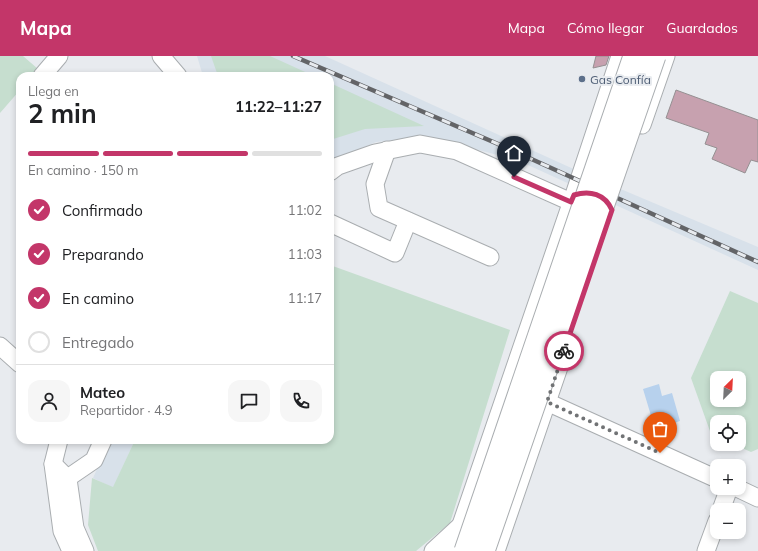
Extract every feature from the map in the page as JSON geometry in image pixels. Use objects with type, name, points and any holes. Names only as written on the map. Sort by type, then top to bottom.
[{"type":"main road","points":[[466,551],[634,56]]},
{"type":"main road","points":[[484,551],[655,56]]},
{"type":"street","points":[[45,72],[59,56]]},
{"type":"street","points":[[161,56],[175,72]]},
{"type":"street","points":[[452,551],[573,199],[620,56]]},
{"type":"street","points":[[496,551],[666,56]]},
{"type":"street","points":[[334,169],[338,166],[375,152],[420,144],[457,152],[573,199]]},
{"type":"street","points":[[387,150],[375,184],[379,208],[490,257]]},
{"type":"street","points":[[588,151],[591,163],[600,172],[609,175],[620,174],[627,168]]},
{"type":"street","points":[[573,199],[584,192],[597,194],[608,201],[612,210]]},
{"type":"street","points":[[334,226],[395,253],[408,222]]},
{"type":"street","points":[[0,346],[16,360]]},
{"type":"street","points":[[547,402],[710,476]]},
{"type":"street","points":[[58,444],[53,464],[62,483],[75,528],[85,551]]},
{"type":"street","points":[[62,483],[94,460],[101,444]]},
{"type":"street","points":[[62,483],[62,531],[71,551]]},
{"type":"street","points":[[746,492],[758,498]]},
{"type":"street","points":[[433,551],[460,527]]},
{"type":"street","points":[[706,551],[710,539]]},
{"type":"shaded area","points":[[197,56],[325,56],[578,171],[758,247],[758,270],[517,160],[429,137],[376,142],[334,160],[334,72],[202,72]]},
{"type":"shaded area","points":[[108,444],[133,444],[113,488],[93,478]]},
{"type":"green space","points":[[0,56],[23,56],[38,69],[36,72],[16,72],[16,95],[0,113]]},
{"type":"green space","points":[[211,56],[270,56],[305,72],[217,72]]},
{"type":"green space","points":[[334,85],[424,126],[365,129],[334,139]]},
{"type":"green space","points":[[334,266],[510,330],[450,523],[416,551],[98,551],[88,525],[92,478],[113,487],[133,444],[334,444]]},
{"type":"green space","points":[[730,291],[758,303],[758,449],[751,452],[746,450],[746,415],[710,415],[710,431],[691,378]]},
{"type":"water","points":[[659,384],[662,396],[672,393],[680,421],[655,429],[643,389]]},
{"type":"building","points":[[596,56],[609,56],[606,65],[593,68]]},
{"type":"building","points":[[676,90],[758,120],[758,162],[751,160],[745,173],[712,159],[717,148],[705,144],[709,133],[666,118]]},
{"type":"railway","points":[[293,56],[330,72]]},
{"type":"railway","points":[[334,74],[505,147],[758,262]]},
{"type":"way so far","points":[[564,351],[547,402],[660,453]]},
{"type":"place","name":"Gas Confía","points":[[582,79]]},
{"type":"route","points":[[514,177],[571,202],[574,195],[584,192],[593,193],[608,201],[612,210],[564,351]]}]
